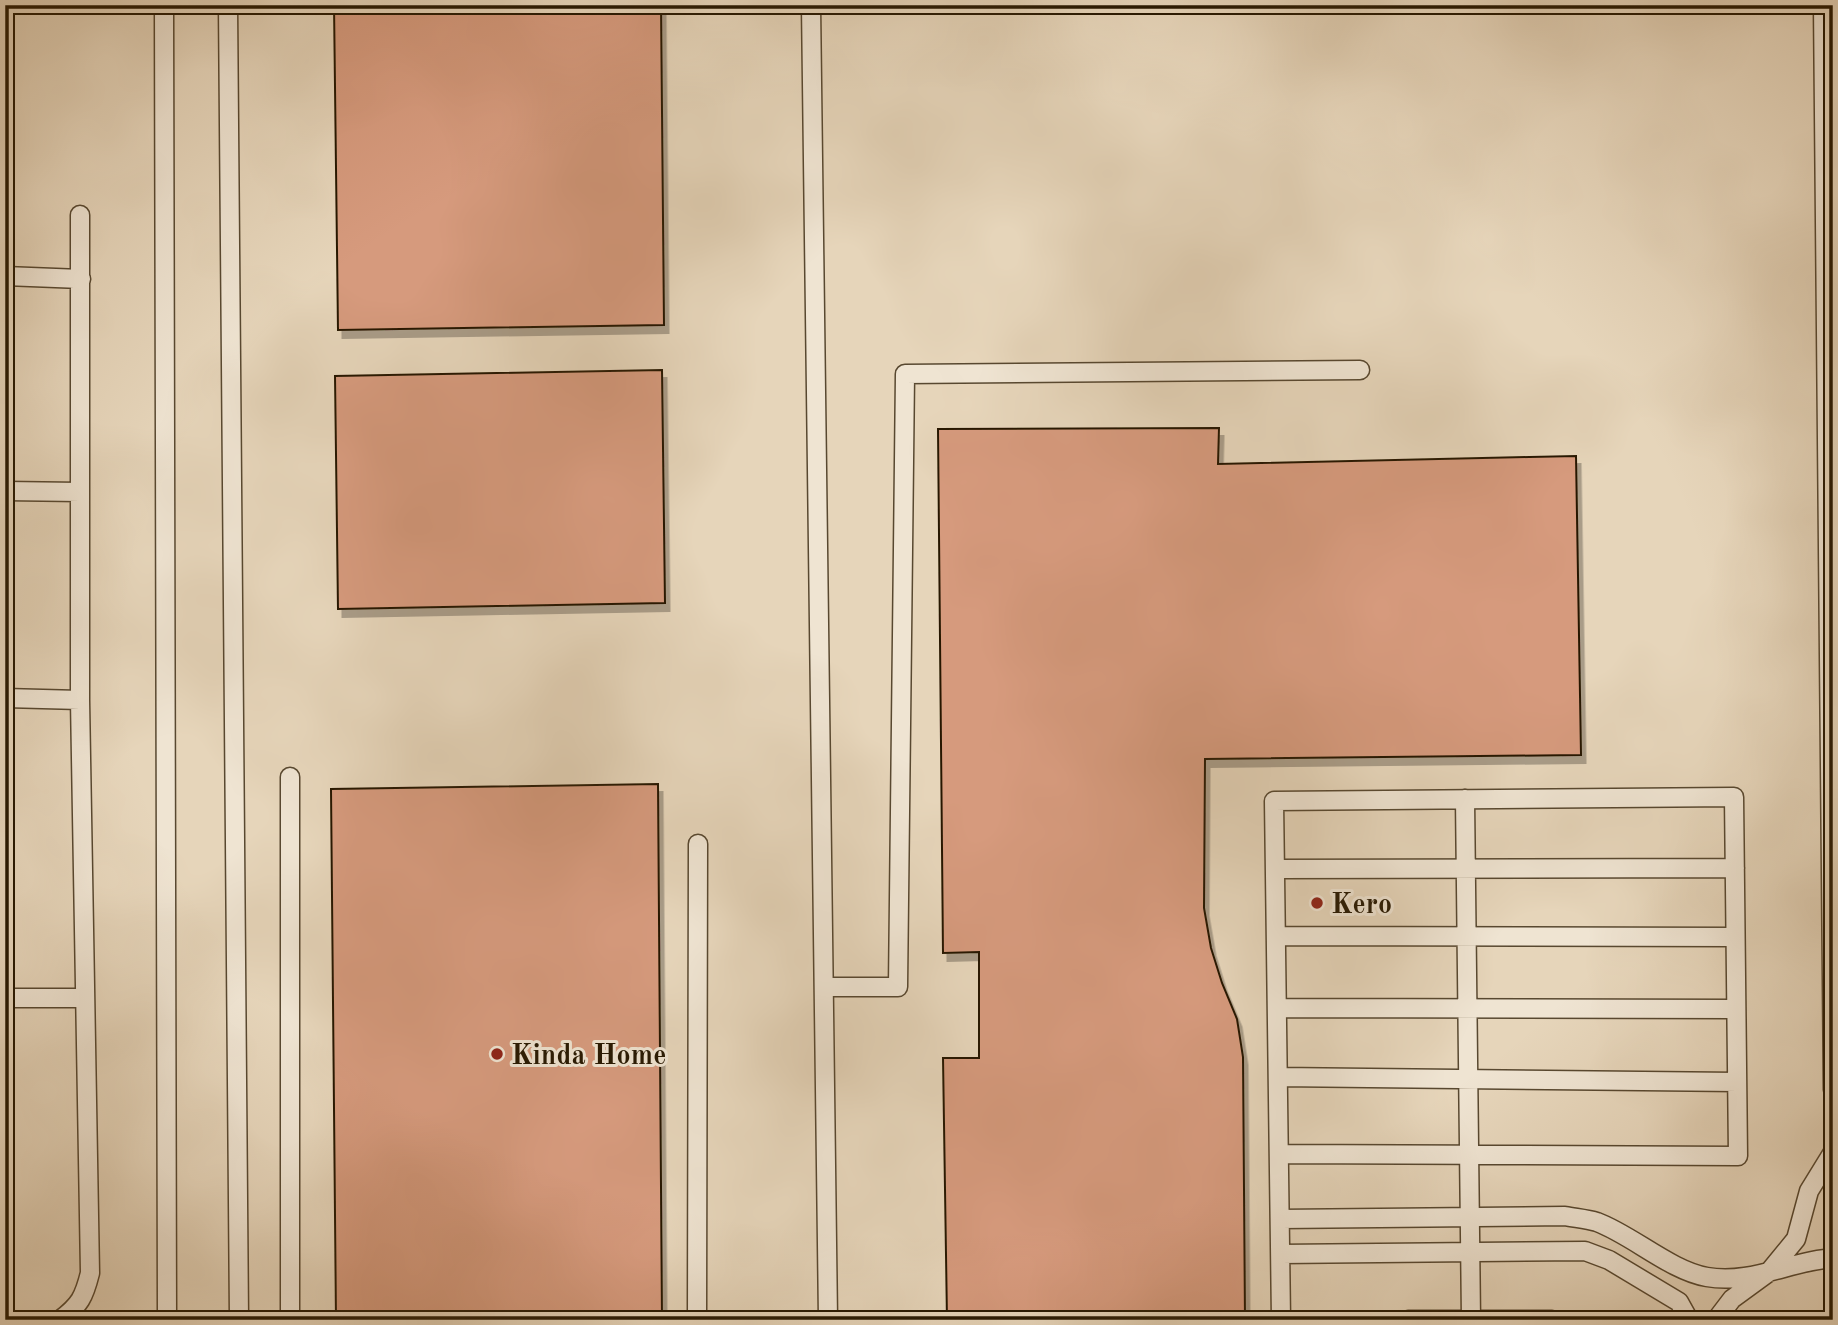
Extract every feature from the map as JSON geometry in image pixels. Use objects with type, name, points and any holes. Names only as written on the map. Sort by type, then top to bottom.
[{"type":"lane","points":[[163,5],[167,1320]]},
{"type":"lane","points":[[228,5],[239,1320]]},
{"type":"lane","points":[[811,5],[828,1320]]},
{"type":"lane","points":[[1823,5],[1833,1090]]},
{"type":"lane","points":[[60,1320],[84,1295],[90,1273],[80,700],[80,215]]},
{"type":"lane","points":[[5,276],[81,279]]},
{"type":"lane","points":[[824,988],[898,987],[905,374],[1360,370]]},
{"type":"lane","points":[[5,491],[80,492]]},
{"type":"lane","points":[[5,698],[80,700]]},
{"type":"lane","points":[[290,777],[290,1320]]},
{"type":"lane","points":[[1280,1154],[1738,1156],[1734,797],[1274,801],[1281,1320]]},
{"type":"lane","points":[[1465,799],[1471,1319]]},
{"type":"lane","points":[[697,1320],[698,844]]},
{"type":"lane","points":[[1275,869],[1735,867]]},
{"type":"lane","points":[[1276,936],[1735,937]]},
{"type":"lane","points":[[5,998],[84,998]]},
{"type":"lane","points":[[1278,1008],[1736,1009]]},
{"type":"lane","points":[[1279,1077],[1737,1082]]},
{"type":"lane","points":[[1716,1320],[1732,1298],[1769,1272],[1796,1239],[1809,1191],[1833,1152]]},
{"type":"lane","points":[[1281,1219],[1575,1218],[1595,1222],[1704,1277],[1734,1280],[1814,1259],[1833,1258]]},
{"type":"lane","points":[[1281,1254],[1585,1251],[1609,1260],[1670,1296],[1679,1302],[1689,1320]]},
{"type":"lane","points":[[1408,1320],[1552,1320]]},
{"type":"building","points":[[334,5],[661,5],[664,325],[338,330]]},
{"type":"building","points":[[662,370],[665,603],[338,609],[335,376]]},
{"type":"building","points":[[1219,428],[1218,464],[1576,456],[1581,755],[1205,759],[1204,908],[1211,948],[1237,1019],[1243,1057],[1245,1320],[947,1320],[943,1058],[979,1058],[979,952],[943,953],[938,429]]},
{"type":"building","name":"Kinda Home","points":[[658,784],[662,1320],[336,1320],[331,789]]},
{"type":"place","name":"Kero","points":[[1317,903]]},
{"type":"place","name":"Kinda Home","points":[[497,1054]]}]
